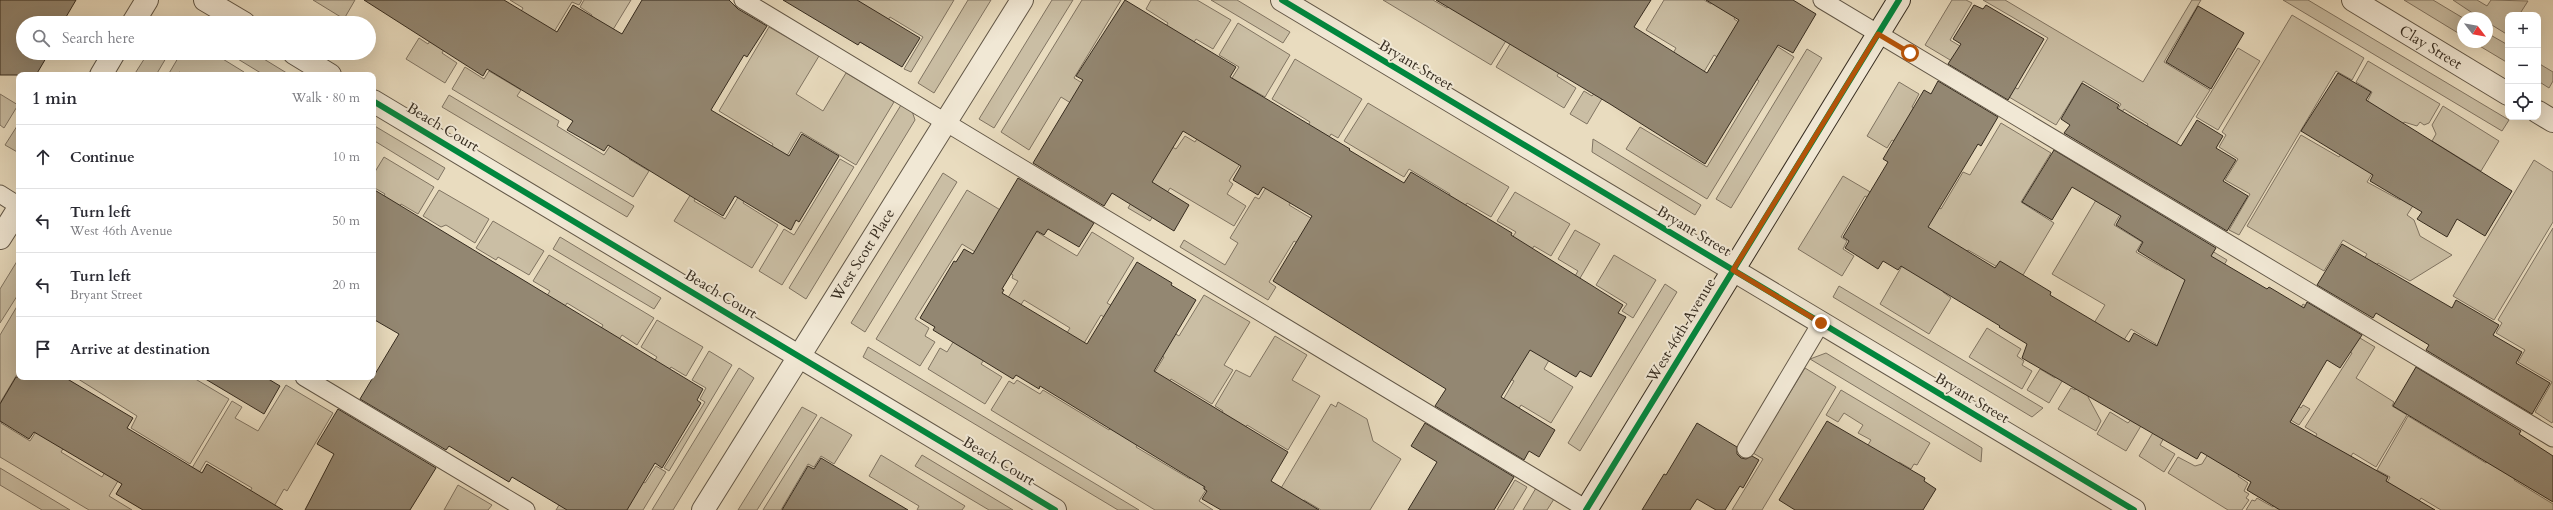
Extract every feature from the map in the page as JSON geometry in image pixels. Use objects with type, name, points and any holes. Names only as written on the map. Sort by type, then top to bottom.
[{"type":"street","points":[[138,16],[148,0]]},
{"type":"street","points":[[205,0],[232,16]]},
{"type":"street","name":"West Scott Place","points":[[703,510],[1022,0]]},
{"type":"street","name":"Bryant Street","points":[[1282,0],[2134,510]]},
{"type":"street","name":"West 46th Avenue","points":[[1587,510],[1898,0]]},
{"type":"street","name":"Clay Street","points":[[2353,0],[2505,92]]},
{"type":"street","points":[[103,72],[110,60]]},
{"type":"street","points":[[305,60],[325,72]]},
{"type":"street","name":"Beach Court","points":[[376,103],[1055,510]]},
{"type":"street","points":[[2541,114],[2553,121]]},
{"type":"street","points":[[0,238],[16,211]]},
{"type":"lane","points":[[743,0],[1587,510]]},
{"type":"lane","points":[[1822,0],[2553,438]]},
{"type":"lane","points":[[0,194],[16,204]]},
{"type":"lane","points":[[1746,449],[1821,323]]},
{"type":"lane","points":[[309,380],[526,510]]},
{"type":"shaded area","points":[[313,0],[355,0],[346,16],[339,16]]},
{"type":"shaded area","points":[[474,0],[442,53],[457,63],[445,83],[406,59],[419,38],[428,44],[434,35]]},
{"type":"shaded area","points":[[510,0],[582,0],[579,5],[572,2],[520,88],[516,20],[523,8]]},
{"type":"shaded area","points":[[584,0],[631,0],[600,51],[584,28],[592,15],[580,7]]},
{"type":"shaded area","points":[[856,0],[954,0],[911,72],[904,69],[923,37],[890,17],[870,48],[839,29]]},
{"type":"shaded area","points":[[968,0],[991,0],[934,93],[918,83]]},
{"type":"shaded area","points":[[1052,0],[1073,0],[994,128],[979,119]]},
{"type":"shaded area","points":[[1082,0],[1121,0],[1074,78],[1116,103],[1103,123],[1061,97],[1029,150],[1001,132]]},
{"type":"shaded area","points":[[1151,0],[1197,0],[1231,20],[1213,49],[1196,39],[1129,149],[1102,133],[1168,23],[1146,9]]},
{"type":"shaded area","points":[[1211,0],[1237,0],[1290,32],[1283,43]]},
{"type":"shaded area","points":[[1383,0],[1433,0],[1447,8],[1452,0],[1509,36],[1491,65]]},
{"type":"shaded area","points":[[1664,0],[1704,0],[1711,4],[1714,0],[1745,0],[1734,19],[1747,27],[1752,77],[1714,55],[1665,137],[1669,61],[1676,48],[1646,30]]},
{"type":"shaded area","points":[[1952,0],[1966,0],[1972,3],[1950,40],[1960,46],[1956,53],[2002,91],[1925,45]]},
{"type":"shaded area","points":[[1983,0],[2005,0],[2143,82],[2192,0],[2201,0],[2164,62],[2210,90],[2156,176],[2128,159],[2148,124],[2124,109],[2102,145],[2098,142],[2121,104],[2083,81],[2056,125],[2004,94],[2010,85],[2018,89],[2048,38]]},
{"type":"shaded area","points":[[2283,0],[2308,0],[2505,118],[2505,120],[2509,120],[2502,131]]},
{"type":"shaded area","points":[[2404,0],[2433,0],[2457,14],[2457,32]]},
{"type":"shaded area","points":[[2453,0],[2477,0],[2487,6],[2491,0],[2528,1],[2521,12],[2505,12],[2505,33],[2493,26],[2493,12],[2471,12]]},
{"type":"shaded area","points":[[2292,15],[2364,58],[2352,80],[2336,71],[2239,235],[2229,230],[2250,194],[2225,180],[2238,159],[2219,147],[2226,135],[2222,132]]},
{"type":"shaded area","points":[[1238,23],[1290,55],[1265,97],[1232,78],[1239,67],[1219,55]]},
{"type":"shaded area","points":[[769,27],[819,56],[796,94],[823,111],[846,73],[894,102],[856,165],[801,132],[781,166],[766,156],[773,144],[719,111]]},
{"type":"shaded area","points":[[1515,36],[1563,66],[1557,76],[1576,88],[1564,108],[1496,67]]},
{"type":"shaded area","points":[[1639,36],[1587,124],[1570,114],[1584,91],[1592,96]]},
{"type":"shaded area","points":[[2493,36],[2505,43],[2505,61],[2483,48],[2493,48]]},
{"type":"shaded area","points":[[1775,45],[1794,57],[1707,199],[1626,149],[1640,127],[1707,167],[1759,81],[1755,78]]},
{"type":"shaded area","points":[[2238,48],[2260,61],[2218,130],[2196,117]]},
{"type":"shaded area","points":[[1807,49],[1822,58],[1731,208],[1716,199]]},
{"type":"shaded area","points":[[1295,59],[1362,99],[1338,138],[1331,134],[1296,192],[1276,180],[1310,122],[1272,99]]},
{"type":"shaded area","points":[[144,60],[165,60],[158,72],[136,72]]},
{"type":"shaded area","points":[[177,60],[224,60],[244,72],[179,72],[170,72]]},
{"type":"shaded area","points":[[239,60],[265,60],[285,72],[259,72]]},
{"type":"shaded area","points":[[2368,61],[2440,104],[2429,123],[2424,125],[2420,122],[2417,126],[2404,122],[2402,125],[2367,102],[2372,92],[2356,82]]},
{"type":"shaded area","points":[[2541,65],[2553,72],[2553,81],[2549,88],[2541,83]]},
{"type":"shaded area","points":[[465,67],[484,79],[489,71],[521,90],[517,96],[559,121],[557,126],[604,155],[612,143],[635,149],[629,159],[649,171],[633,197],[452,89]]},
{"type":"shaded area","points":[[1232,80],[1240,164],[1229,181],[1233,184],[1227,194],[1246,206],[1234,226],[1170,188],[1150,221],[1128,208],[1166,144],[1176,149],[1185,136],[1195,142]]},
{"type":"shaded area","points":[[1899,82],[1919,94],[1912,107],[1920,111],[1898,143],[1892,140],[1887,148],[1867,136]]},
{"type":"shaded area","points":[[0,94],[16,104],[16,108],[4,128],[0,125]]},
{"type":"shaded area","points":[[449,95],[634,206],[627,217],[442,107]]},
{"type":"shaded area","points":[[1368,103],[1509,187],[1491,217],[1467,203],[1427,271],[1429,230],[1450,194],[1409,169],[1404,177],[1344,141]]},
{"type":"shaded area","points":[[901,105],[912,111],[915,120],[806,299],[789,288]]},
{"type":"shaded area","points":[[2443,106],[2499,141],[2481,171],[2432,141],[2436,134],[2432,125]]},
{"type":"shaded area","points":[[2368,107],[2401,126],[2367,182],[2400,200],[2404,194],[2416,201],[2407,215],[2414,220],[2420,236],[2452,255],[2410,281],[2378,263],[2360,294],[2348,287],[2367,254],[2343,240],[2324,271],[2247,226],[2301,135],[2339,157]]},
{"type":"shaded area","points":[[2001,123],[2051,153],[2021,202],[2054,223],[2020,280],[1968,250],[1943,292],[1951,298],[1929,334],[1880,304],[1906,259],[1929,201],[1941,209],[1963,172],[1970,175]]},
{"type":"shaded area","points":[[376,127],[445,168],[438,180],[376,142]]},
{"type":"shaded area","points":[[16,128],[16,151],[5,145]]},
{"type":"shaded area","points":[[1593,139],[1701,205],[1695,215],[1592,152]]},
{"type":"shaded area","points":[[384,157],[434,187],[418,214],[401,204],[376,245],[376,209],[385,194],[376,189],[376,170]]},
{"type":"shaded area","points":[[762,157],[768,161],[743,203],[778,225],[752,268],[674,221],[694,189],[699,192],[694,201],[725,219]]},
{"type":"shaded area","points":[[840,159],[854,167],[782,285],[759,271],[784,229],[794,235]]},
{"type":"shaded area","points":[[2534,160],[2553,172],[2553,222],[2494,320],[2453,296]]},
{"type":"shaded area","points":[[943,173],[957,182],[865,332],[851,323]]},
{"type":"shaded area","points":[[1843,176],[1884,200],[1881,205],[1865,196],[1841,237],[1847,241],[1843,249],[1854,256],[1842,276],[1798,249]]},
{"type":"shaded area","points":[[1270,181],[1294,196],[1289,205],[1314,220],[1299,244],[1294,241],[1269,282],[1276,287],[1268,300],[1180,247],[1184,240],[1225,265],[1238,243],[1230,238],[1255,197],[1259,199]]},
{"type":"shaded area","points":[[439,190],[489,219],[475,243],[446,225],[441,227],[423,216]]},
{"type":"shaded area","points":[[967,190],[1077,256],[1092,232],[1134,258],[1107,303],[1114,307],[1107,319],[1101,315],[1054,393],[1065,336],[1070,328],[1024,300],[1018,309],[1006,301],[1018,281],[1012,278],[1013,275],[962,244],[915,319],[929,328],[925,336],[935,342],[920,366],[876,339]]},
{"type":"shaded area","points":[[2102,190],[2128,201],[2114,225],[2142,242],[2136,252],[2167,270],[2187,236],[2227,260],[2169,357],[2154,348],[2156,344],[2131,329],[2120,346],[2091,328],[2105,305],[2052,274]]},
{"type":"shaded area","points":[[1515,192],[1570,224],[1551,256],[1534,246],[1529,254],[1509,242],[1516,232],[1497,221]]},
{"type":"shaded area","points":[[493,221],[544,251],[529,275],[498,257],[496,260],[476,248]]},
{"type":"shaded area","points":[[2553,228],[2552,423],[2535,412],[2552,382],[2518,362],[2525,350],[2496,333],[2502,323],[2498,320]]},
{"type":"shaded area","points":[[1575,230],[1600,244],[1576,285],[1552,355],[1544,369],[1573,387],[1551,423],[1521,405],[1504,434],[1489,424],[1514,381],[1483,363],[1533,345],[1578,271],[1558,259]]},
{"type":"shaded area","points":[[560,237],[661,298],[654,309],[553,249]]},
{"type":"shaded area","points":[[549,255],[654,318],[637,345],[622,335],[616,344],[598,334],[603,325],[567,303],[560,314],[543,302],[550,291],[533,281]]},
{"type":"shaded area","points":[[1614,255],[1656,280],[1633,318],[1622,311],[1627,304],[1596,285]]},
{"type":"shaded area","points":[[16,263],[16,298],[0,323],[0,289]]},
{"type":"shaded area","points":[[1665,284],[1677,292],[1580,451],[1568,443]]},
{"type":"shaded area","points":[[1839,286],[2043,408],[2032,417],[1833,297]]},
{"type":"shaded area","points":[[1204,295],[1250,322],[1224,365],[1233,370],[1212,404],[1171,379],[1160,397],[1145,388],[1164,357],[1135,339],[1155,321],[1179,336]]},
{"type":"shaded area","points":[[2303,304],[2375,347],[2356,378],[2394,402],[2392,406],[2407,415],[2376,467],[2353,453],[2315,510],[2246,510],[2252,500],[2255,501],[2257,498],[2273,507],[2317,434],[2305,427],[2352,353],[2332,341],[2280,341]]},
{"type":"shaded area","points":[[16,308],[16,376],[0,403],[0,335]]},
{"type":"shaded area","points":[[657,320],[703,347],[686,376],[671,367],[665,376],[652,365],[657,357],[641,347]]},
{"type":"shaded area","points":[[1987,328],[2021,349],[2017,356],[2024,361],[2022,365],[2032,371],[2022,389],[1969,357]]},
{"type":"shaded area","points":[[2092,331],[2049,403],[2027,390],[2040,369],[2055,378]]},
{"type":"shaded area","points":[[1275,336],[1307,355],[1292,380],[1320,396],[1288,450],[1247,425],[1219,472],[1216,423],[1223,411],[1215,406],[1236,370],[1250,377]]},
{"type":"shaded area","points":[[955,339],[984,360],[981,364],[1002,377],[985,404],[928,369],[940,348],[947,352]]},
{"type":"shaded area","points":[[2102,344],[2115,352],[2088,397],[2101,421],[2096,431],[2058,409],[2071,388],[2075,390]]},
{"type":"shaded area","points":[[868,347],[1139,510],[1118,510],[863,357]]},
{"type":"shaded area","points":[[709,351],[732,365],[669,471],[664,468],[705,402],[700,399],[706,388],[692,380]]},
{"type":"shaded area","points":[[1826,353],[1982,448],[1981,462],[1810,359]]},
{"type":"shaded area","points":[[739,368],[754,378],[673,510],[652,510]]},
{"type":"shaded area","points":[[1805,368],[1836,387],[1762,510],[1732,510],[1763,459],[1753,453]]},
{"type":"shaded area","points":[[2173,372],[2126,451],[2097,434],[2110,412],[2128,423]]},
{"type":"shaded area","points":[[80,380],[197,380],[229,399],[190,464],[131,428],[137,416]]},
{"type":"shaded area","points":[[1017,380],[1040,394],[1043,390],[1109,430],[1117,419],[1141,439],[1136,447],[1190,479],[1200,463],[1213,471],[1203,488],[1206,490],[1199,501],[1213,510],[1155,510],[991,410],[1009,381],[1014,384]]},
{"type":"shaded area","points":[[2258,382],[2301,408],[2303,405],[2310,409],[2299,425],[2277,412],[2238,476],[2248,483],[2244,491],[2249,494],[2246,498],[2249,500],[2242,510],[2228,510],[2168,473],[2178,457],[2195,466],[2202,464],[2237,406]]},
{"type":"shaded area","points":[[286,385],[333,413],[287,491],[284,489],[272,510],[239,510],[252,488],[206,461],[177,510],[167,510],[232,401],[242,407],[235,418],[258,431]]},
{"type":"shaded area","points":[[2179,389],[2166,434],[2160,445],[2175,454],[2164,472],[2139,456]]},
{"type":"shaded area","points":[[1841,390],[1930,443],[1917,465],[1914,464],[1911,469],[1899,462],[1870,510],[1829,510],[1871,440],[1858,433],[1863,425],[1844,413],[1838,422],[1826,415]]},
{"type":"shaded area","points":[[95,396],[61,452],[102,477],[129,433],[142,441],[109,496],[132,510],[89,510],[0,457],[0,410],[6,414],[1,423],[30,441],[35,433]]},
{"type":"shaded area","points":[[1338,402],[1367,419],[1373,441],[1401,459],[1370,510],[1321,510],[1304,500],[1297,510],[1268,510],[1331,404],[1336,407]]},
{"type":"shaded area","points":[[802,407],[817,415],[757,510],[738,510]]},
{"type":"shaded area","points":[[2408,416],[2486,463],[2508,427],[2534,445],[2514,480],[2553,504],[2553,510],[2441,510],[2421,498],[2414,510],[2373,510],[2390,477],[2377,470]]},
{"type":"shaded area","points":[[821,417],[852,435],[834,464],[821,456],[814,467],[808,464],[781,510],[763,510]]},
{"type":"shaded area","points":[[600,437],[611,462],[645,483],[656,466],[666,472],[643,510],[556,510]]},
{"type":"shaded area","points":[[881,455],[965,506],[962,510],[917,510],[919,506],[869,476]]},
{"type":"shaded area","points":[[922,455],[1013,510],[989,510],[915,466]]},
{"type":"shaded area","points":[[0,468],[70,510],[42,510],[0,485]]},
{"type":"shaded area","points":[[1515,480],[1527,487],[1513,510],[1497,510]]},
{"type":"shaded area","points":[[458,485],[492,505],[488,510],[444,510]]},
{"type":"shaded area","points":[[1536,488],[1554,499],[1547,510],[1523,510]]},
{"type":"building","points":[[0,0],[76,0],[67,16],[16,16],[16,60],[45,60],[38,72],[16,72],[16,75],[0,75]]},
{"type":"building","points":[[364,0],[504,0],[557,32],[573,5],[622,34],[642,0],[729,0],[738,9],[767,26],[747,57],[744,55],[711,110],[789,156],[802,134],[839,156],[799,222],[796,220],[791,230],[735,196],[723,216],[608,145],[604,151],[567,130],[573,121],[487,69],[483,76]]},
{"type":"building","points":[[783,0],[857,0],[920,38],[902,67],[860,42],[858,45]]},
{"type":"building","points":[[1125,0],[1236,67],[1230,77],[1350,149],[1349,150],[1404,183],[1411,172],[1512,233],[1511,235],[1623,305],[1618,313],[1626,317],[1591,377],[1580,371],[1576,377],[1530,350],[1501,397],[1555,430],[1539,457],[1529,451],[1524,460],[1435,406],[1446,389],[1273,281],[1312,216],[1263,187],[1258,195],[1233,180],[1241,166],[1183,131],[1152,182],[1189,205],[1174,231],[1112,193],[1104,206],[1033,163],[1083,80],[1076,76]]},
{"type":"building","points":[[1436,0],[1651,0],[1634,27],[1707,73],[1739,20],[1706,0],[1793,0],[1816,14],[1793,53],[1778,45],[1705,164],[1610,104]]},
{"type":"building","points":[[1974,5],[1983,9],[1986,5],[2044,39],[2008,100],[1948,64],[1961,44],[1953,39]]},
{"type":"building","points":[[2198,6],[2244,33],[2211,89],[2166,62]]},
{"type":"building","points":[[2338,73],[2371,92],[2366,100],[2512,191],[2485,236],[2457,219],[2447,237],[2417,219],[2422,212],[2370,181],[2373,175],[2301,131]]},
{"type":"building","points":[[1938,81],[1998,117],[1981,146],[1978,144],[1928,227],[1995,268],[2000,261],[2051,292],[2050,295],[2129,342],[2134,333],[2157,346],[2185,280],[2138,251],[2143,242],[2116,225],[2121,216],[2072,187],[2052,220],[2022,202],[2054,150],[2216,248],[2211,256],[2267,289],[2269,287],[2304,308],[2307,302],[2362,335],[2340,368],[2327,360],[2290,422],[2388,477],[2386,481],[2435,510],[2280,510],[2247,490],[2251,482],[2201,452],[2197,459],[2022,358],[2027,344],[1901,266],[1898,270],[1883,261],[1878,269],[1845,248],[1849,241],[1843,237],[1888,162],[1883,159],[1924,90],[1931,94]]},
{"type":"building","points":[[2082,83],[2119,105],[2117,108],[2181,146],[2197,120],[2223,136],[2216,148],[2236,160],[2223,181],[2248,196],[2227,231],[2064,133],[2070,125],[2061,119]]},
{"type":"building","points":[[1018,178],[1094,223],[1079,247],[1048,229],[1044,235],[1037,231],[1002,289],[1004,290],[1002,293],[1087,344],[1137,262],[1172,283],[1171,285],[1196,300],[1154,371],[1288,452],[1271,481],[1319,510],[1221,510],[1202,499],[1207,491],[1204,489],[1205,487],[1040,386],[1039,389],[1016,375],[1013,379],[933,330],[935,327],[920,318],[954,261],[956,262],[964,249],[973,254]]},
{"type":"building","points":[[376,191],[703,389],[697,400],[701,403],[662,468],[655,463],[627,510],[567,510],[512,477],[509,482],[449,446],[446,450],[360,399],[371,380],[376,380],[376,372],[399,334],[376,321]]},
{"type":"building","points":[[2342,244],[2452,308],[2456,300],[2499,325],[2493,335],[2522,352],[2516,363],[2550,383],[2532,414],[2426,350],[2429,345],[2376,313],[2373,318],[2317,285]]},
{"type":"building","points":[[2416,367],[2521,431],[2519,434],[2553,456],[2553,502],[2393,406]]},
{"type":"building","points":[[16,377],[16,380],[69,380],[133,418],[127,428],[202,473],[207,464],[283,510],[143,510],[116,494],[122,484],[34,432],[29,439],[0,421],[0,404]]},
{"type":"building","points":[[207,380],[270,380],[280,386],[264,414]]},
{"type":"building","points":[[338,409],[436,468],[410,510],[305,510],[334,454],[317,444]]},
{"type":"building","points":[[1827,421],[1925,478],[1924,481],[1936,489],[1923,510],[1795,510],[1779,500]]},
{"type":"building","points":[[1425,423],[1514,477],[1494,510],[1408,510],[1437,462],[1411,446]]},
{"type":"building","points":[[1697,423],[1737,447],[1737,454],[1741,458],[1746,459],[1752,456],[1759,460],[1743,488],[1740,486],[1725,510],[1716,510],[1697,499],[1690,510],[1642,510],[1664,474],[1666,475]]},
{"type":"building","points":[[821,458],[908,510],[782,510],[808,466],[814,469]]},
{"type":"cycle path","points":[[1282,0],[2134,510]]},
{"type":"cycle path","points":[[1586,510],[1899,0]]},
{"type":"cycle path","points":[[376,103],[1055,510]]},
{"type":"route","points":[[1821,323],[1733,270],[1878,34],[1910,53]]}]
